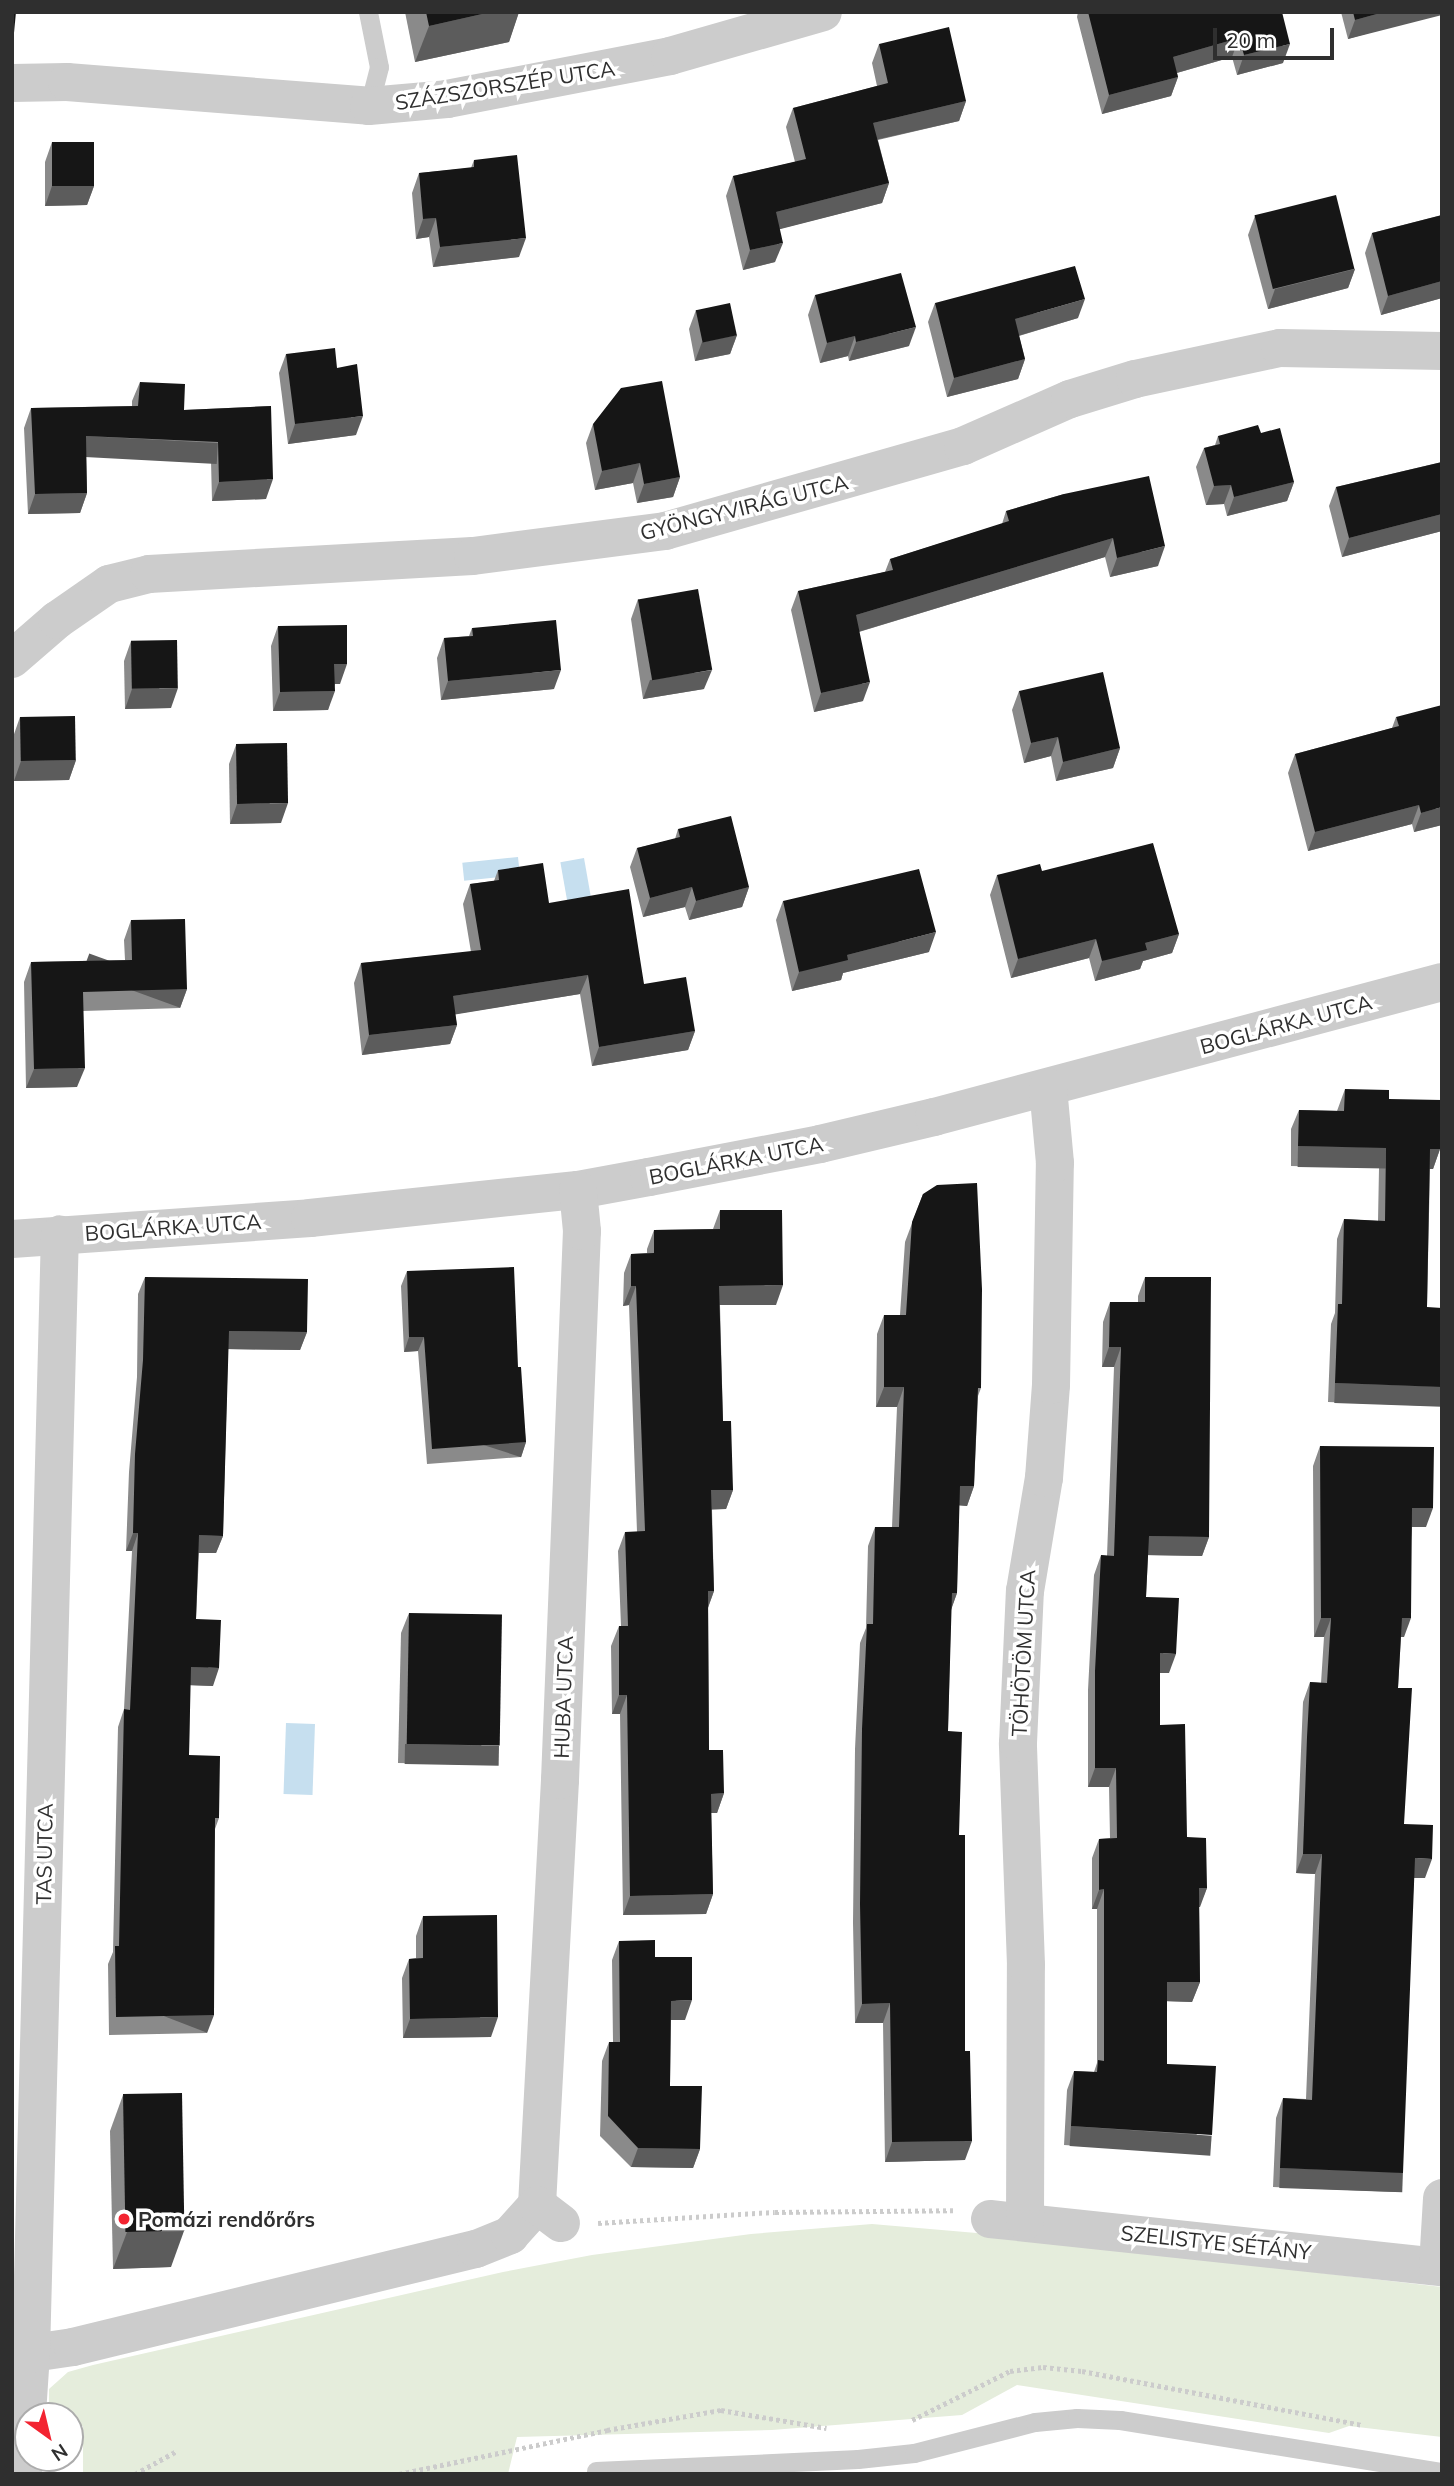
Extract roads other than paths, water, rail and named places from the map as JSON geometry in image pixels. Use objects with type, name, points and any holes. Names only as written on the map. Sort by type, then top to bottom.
[{"type":"street","name":"SZÁZSZORSZÉP UTCA","points":[[12,82],[67,82],[369,106],[447,99],[670,56],[824,12]]},
{"type":"street","name":"GYÖNGYVIRÁG UTCA","points":[[12,659],[57,620],[108,584],[149,574],[473,556],[665,531],[963,446],[1070,399],[1135,380],[1280,348],[1442,351]]},
{"type":"street","name":"BOGLÁRKA UTCA","points":[[12,1239],[310,1218],[578,1189],[820,1144],[1048,1087],[1442,982]]},
{"type":"street","name":"TÖHÖTÖM UTCA","points":[[1008,2220],[1025,1939],[1018,1743],[1025,1591],[1044,1478],[1051,1385],[1055,1163],[1048,1087]]},
{"type":"street","name":"HUBA UTCA","points":[[22,2355],[73,2347],[476,2249],[549,2214],[560,1780],[582,1244],[578,1189]]},
{"type":"street","name":"TAS UTCA","points":[[23,2474],[22,2355],[60,1234]]},
{"type":"street","points":[[1440,2267],[1442,2198]]},
{"type":"street","name":"SZELISTYE SÉTÁNY","points":[[1008,2220],[1440,2267]]},
{"type":"lane","points":[[368,12],[379,67],[369,106]]},
{"type":"lane","points":[[596,2470],[903,2454],[1035,2422],[1077,2418],[1120,2420],[1442,2472]]},
{"type":"water","points":[[518,857],[520,875],[464,881],[462,863]]},
{"type":"water","points":[[584,858],[592,903],[568,907],[560,862]]},
{"type":"water","points":[[286,1723],[315,1724],[313,1795],[284,1794]]},
{"type":"place","name":"Pomázi rendőrőrs","points":[[124,2219]]}]
